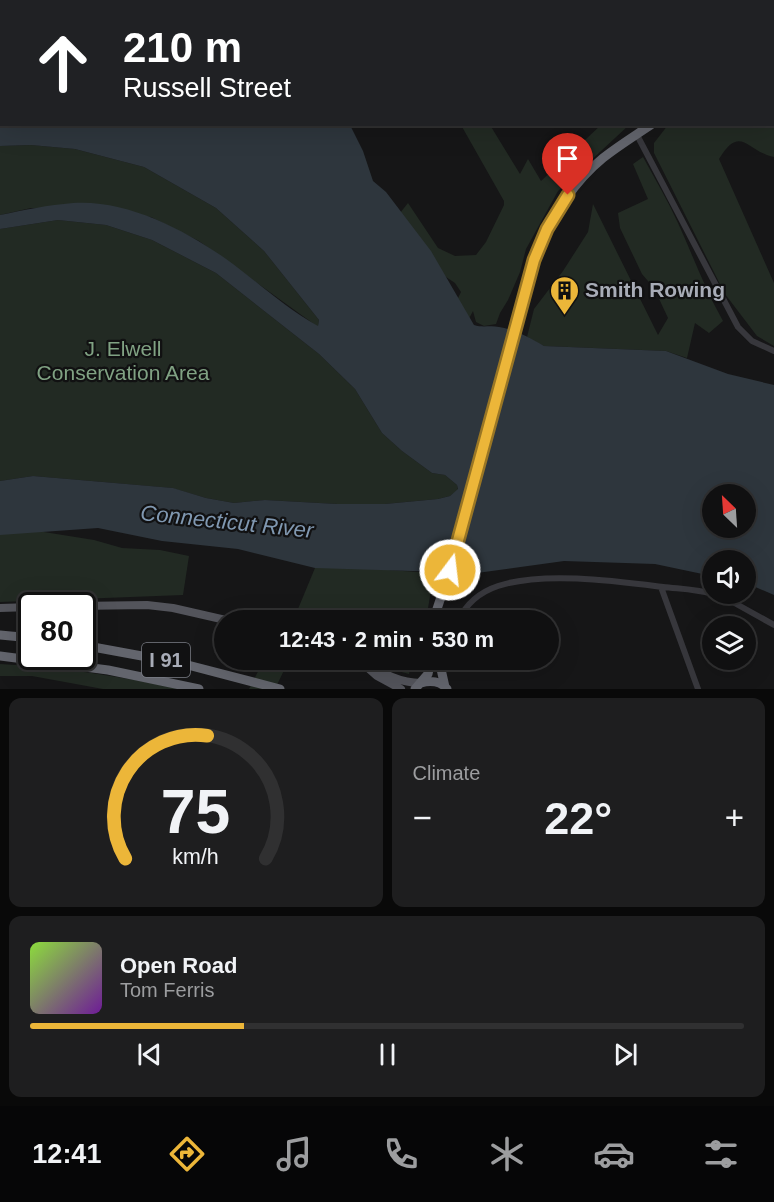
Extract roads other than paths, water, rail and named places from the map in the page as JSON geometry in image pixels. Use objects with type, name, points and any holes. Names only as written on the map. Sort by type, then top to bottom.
[{"type":"highway","points":[[438,610],[490,416],[543,236],[565,200],[582,178],[601,159],[649,126]]},
{"type":"highway","points":[[0,635],[18,637]]},
{"type":"highway","name":"I 91","points":[[96,648],[165,660],[280,689]]},
{"type":"highway","name":"I 91","points":[[0,656],[108,670],[199,689]]},
{"type":"highway","points":[[418,686],[429,670]]},
{"type":"highway","points":[[442,670],[446,688]]},
{"type":"highway","points":[[418,686],[435,682],[446,688]]},
{"type":"main road","points":[[96,606],[142,605],[173,608],[214,617]]},
{"type":"main road","points":[[0,608],[18,607]]},
{"type":"main road","points":[[371,670],[389,689]]},
{"type":"main road","points":[[380,670],[418,686]]},
{"type":"main road","points":[[377,676],[401,689]]},
{"type":"street","points":[[637,135],[738,327],[752,341],[774,351]]},
{"type":"street","points":[[465,610],[478,596],[507,584],[535,580],[625,581],[702,592]]},
{"type":"street","points":[[661,587],[698,689]]},
{"type":"street","points":[[736,604],[774,625]]},
{"type":"water","name":"Connecticut River","points":[[0,126],[350,126],[363,151],[373,181],[386,192],[431,251],[474,325],[496,326],[510,330],[544,346],[666,351],[728,374],[774,385],[774,595],[756,587],[756,550],[702,550],[702,574],[655,564],[564,561],[477,573],[315,568],[238,549],[162,541],[98,528],[0,535],[0,481],[33,476],[173,488],[206,498],[234,503],[265,500],[385,504],[438,499],[450,496],[458,489],[457,485],[445,475],[432,473],[402,451],[382,433],[355,389],[319,354],[216,273],[152,240],[106,225],[58,220],[0,229],[0,215],[54,205],[94,203],[136,212],[198,240],[318,326],[319,320],[264,251],[216,208],[144,167],[75,149],[31,145],[0,146]]},
{"type":"place","name":"Smith Rowing","points":[[564,316]]},
{"type":"park label","name":"J. Elwell Conservation Area","points":[[123,361]]}]
